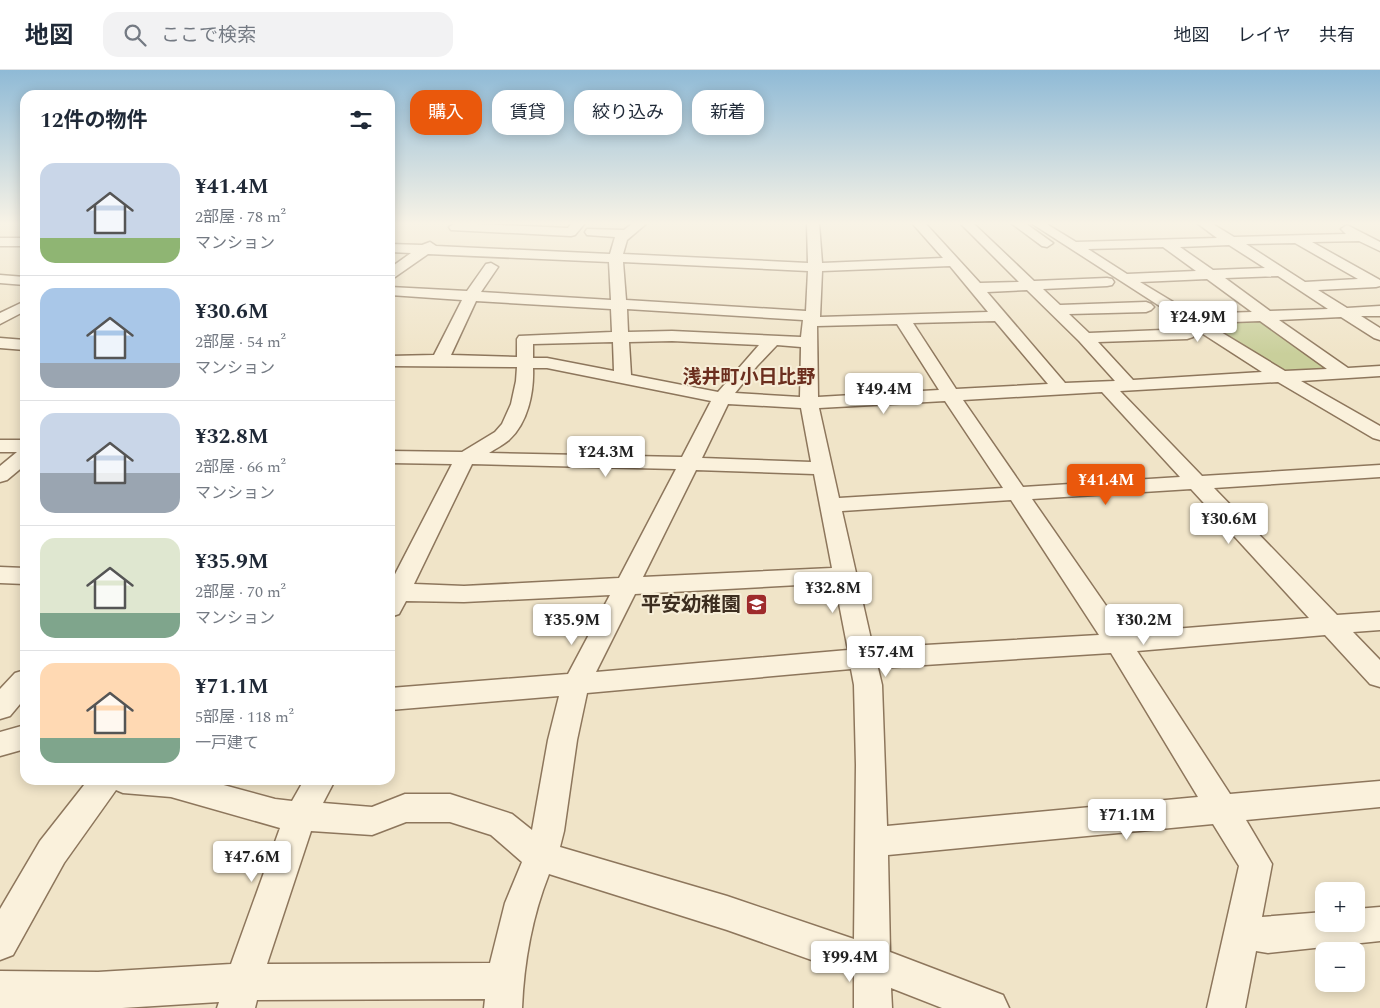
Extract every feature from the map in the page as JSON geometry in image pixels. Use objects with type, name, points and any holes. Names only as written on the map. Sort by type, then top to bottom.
[{"type":"street","points":[[440,360],[471,296],[490,267]]},
{"type":"street","points":[[617,267],[623,378]]},
{"type":"street","points":[[810,267],[821,267]]},
{"type":"street","points":[[815,267],[810,326],[809,403],[868,685],[873,1008]]},
{"type":"street","points":[[958,267],[1060,388]]},
{"type":"street","points":[[1010,267],[1085,338],[1128,384]]},
{"type":"street","points":[[1084,267],[1146,307],[1281,376],[1380,434]]},
{"type":"street","points":[[1106,267],[1259,379]]},
{"type":"street","points":[[1158,267],[1171,277]]},
{"type":"street","points":[[1199,267],[1344,373]]},
{"type":"street","points":[[1272,267],[1380,335]]},
{"type":"street","points":[[1347,267],[1377,283]]},
{"type":"street","points":[[1124,278],[1280,272]]},
{"type":"street","points":[[0,279],[20,281]]},
{"type":"street","points":[[975,288],[1107,282]]},
{"type":"street","points":[[1302,286],[1377,283]]},
{"type":"street","points":[[395,291],[619,305],[810,326],[902,319],[998,316]]},
{"type":"street","points":[[0,308],[20,307]]},
{"type":"street","points":[[1056,310],[1146,307]]},
{"type":"street","points":[[0,319],[20,308]]},
{"type":"street","points":[[1085,338],[1188,327],[1264,316],[1380,311]]},
{"type":"street","points":[[902,319],[950,394],[1118,643],[1256,864],[1226,1008]]},
{"type":"street","points":[[395,593],[465,458],[502,436],[511,425],[520,404],[524,380],[525,339],[672,336],[773,340],[810,326]]},
{"type":"street","points":[[0,990],[84,1000],[240,995],[504,994],[522,903],[547,833],[558,756],[567,714],[576,685],[722,398],[751,362],[773,340]]},
{"type":"street","points":[[0,343],[20,345]]},
{"type":"street","points":[[395,361],[440,360],[547,363],[722,398],[809,403],[1380,371]]},
{"type":"street","points":[[1106,386],[1380,677]]},
{"type":"street","points":[[0,446],[20,446]]},
{"type":"street","points":[[395,457],[822,468]]},
{"type":"street","points":[[0,476],[20,459]]},
{"type":"street","points":[[830,505],[1380,471]]},
{"type":"street","points":[[395,597],[844,574]]},
{"type":"street","points":[[0,575],[20,576]]},
{"type":"street","points":[[395,699],[576,685],[862,658],[1118,643],[1380,621]]},
{"type":"street","points":[[0,708],[20,686]]},
{"type":"street","points":[[0,744],[20,738]]},
{"type":"street","points":[[0,942],[52,852],[102,785]]},
{"type":"street","points":[[175,785],[274,813],[300,816],[372,821],[405,808],[450,808],[501,824],[539,856],[727,913],[872,963],[990,1008]]},
{"type":"street","points":[[240,995],[300,816],[317,785]]},
{"type":"street","points":[[870,842],[1380,794]]},
{"type":"street","points":[[1241,932],[1268,935],[1380,924]]},
{"type":"green space","points":[[1266,321],[1334,370],[1287,373],[1208,324]]},
{"type":"place","name":"平安幼稚園","points":[[757,604]]},
{"type":"district","name":"浅井町小日比野","points":[[749,376]]}]
